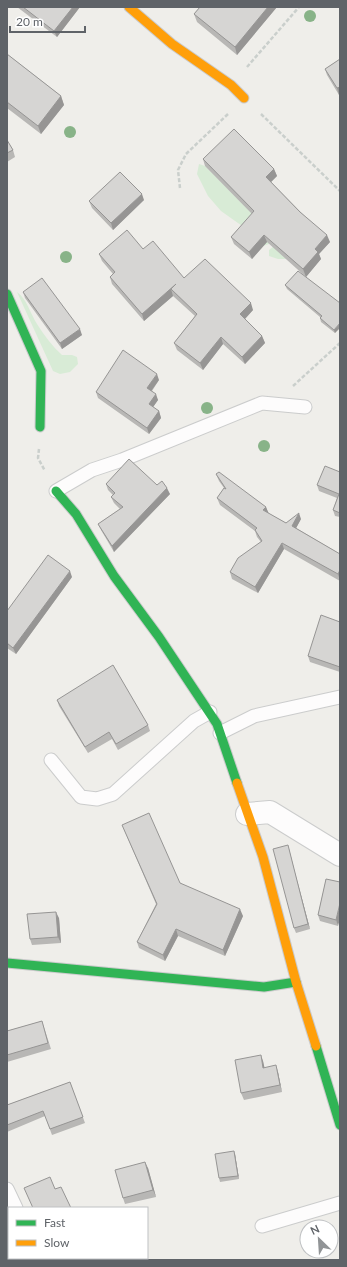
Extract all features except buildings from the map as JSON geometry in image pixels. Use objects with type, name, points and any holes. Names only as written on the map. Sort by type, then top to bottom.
[{"type":"street","points":[[128,7],[172,44],[231,85],[244,98]]},
{"type":"street","points":[[7,294],[41,370],[40,427]]},
{"type":"street","points":[[56,491],[76,514],[114,576],[159,637],[210,712],[220,733],[263,857],[296,982],[340,1125]]},
{"type":"street","points":[[247,814],[270,812],[340,855]]},
{"type":"street","points":[[7,963],[264,987],[296,982]]},
{"type":"lane","points":[[56,491],[92,470],[262,403],[305,407]]},
{"type":"lane","points":[[220,733],[254,716],[340,697]]},
{"type":"lane","points":[[51,760],[81,797],[97,799],[113,794],[194,721],[210,712]]},
{"type":"lane","points":[[7,1189],[16,1207]]},
{"type":"lane","points":[[262,1226],[340,1203]]},
{"type":"path","points":[[231,85],[299,7]]},
{"type":"path","points":[[180,188],[178,170],[186,154],[244,98],[340,191]]},
{"type":"path","points":[[274,404],[340,343]]},
{"type":"path","points":[[40,427],[38,458],[56,491]]},
{"type":"green space","points":[[199,164],[205,166],[272,234],[269,244],[263,246],[252,233],[221,211],[208,196],[197,174]]},
{"type":"green space","points":[[279,242],[286,259],[278,259],[269,256],[269,250]]},
{"type":"green space","points":[[17,292],[23,298],[37,324],[55,348],[62,355],[72,355],[77,357],[78,364],[70,372],[60,374],[53,371]]},
{"type":"traffic: fast","points":[[7,294],[41,371],[40,427]]},
{"type":"traffic: fast","points":[[56,491],[76,514],[114,576],[159,637],[217,724],[237,783]]},
{"type":"traffic: fast","points":[[7,963],[264,987],[296,982]]},
{"type":"traffic: fast","points":[[316,1046],[340,1125]]},
{"type":"traffic: slow","points":[[129,7],[172,44],[231,85],[244,98]]},
{"type":"traffic: slow","points":[[237,783],[263,857],[296,982],[316,1046]]}]
